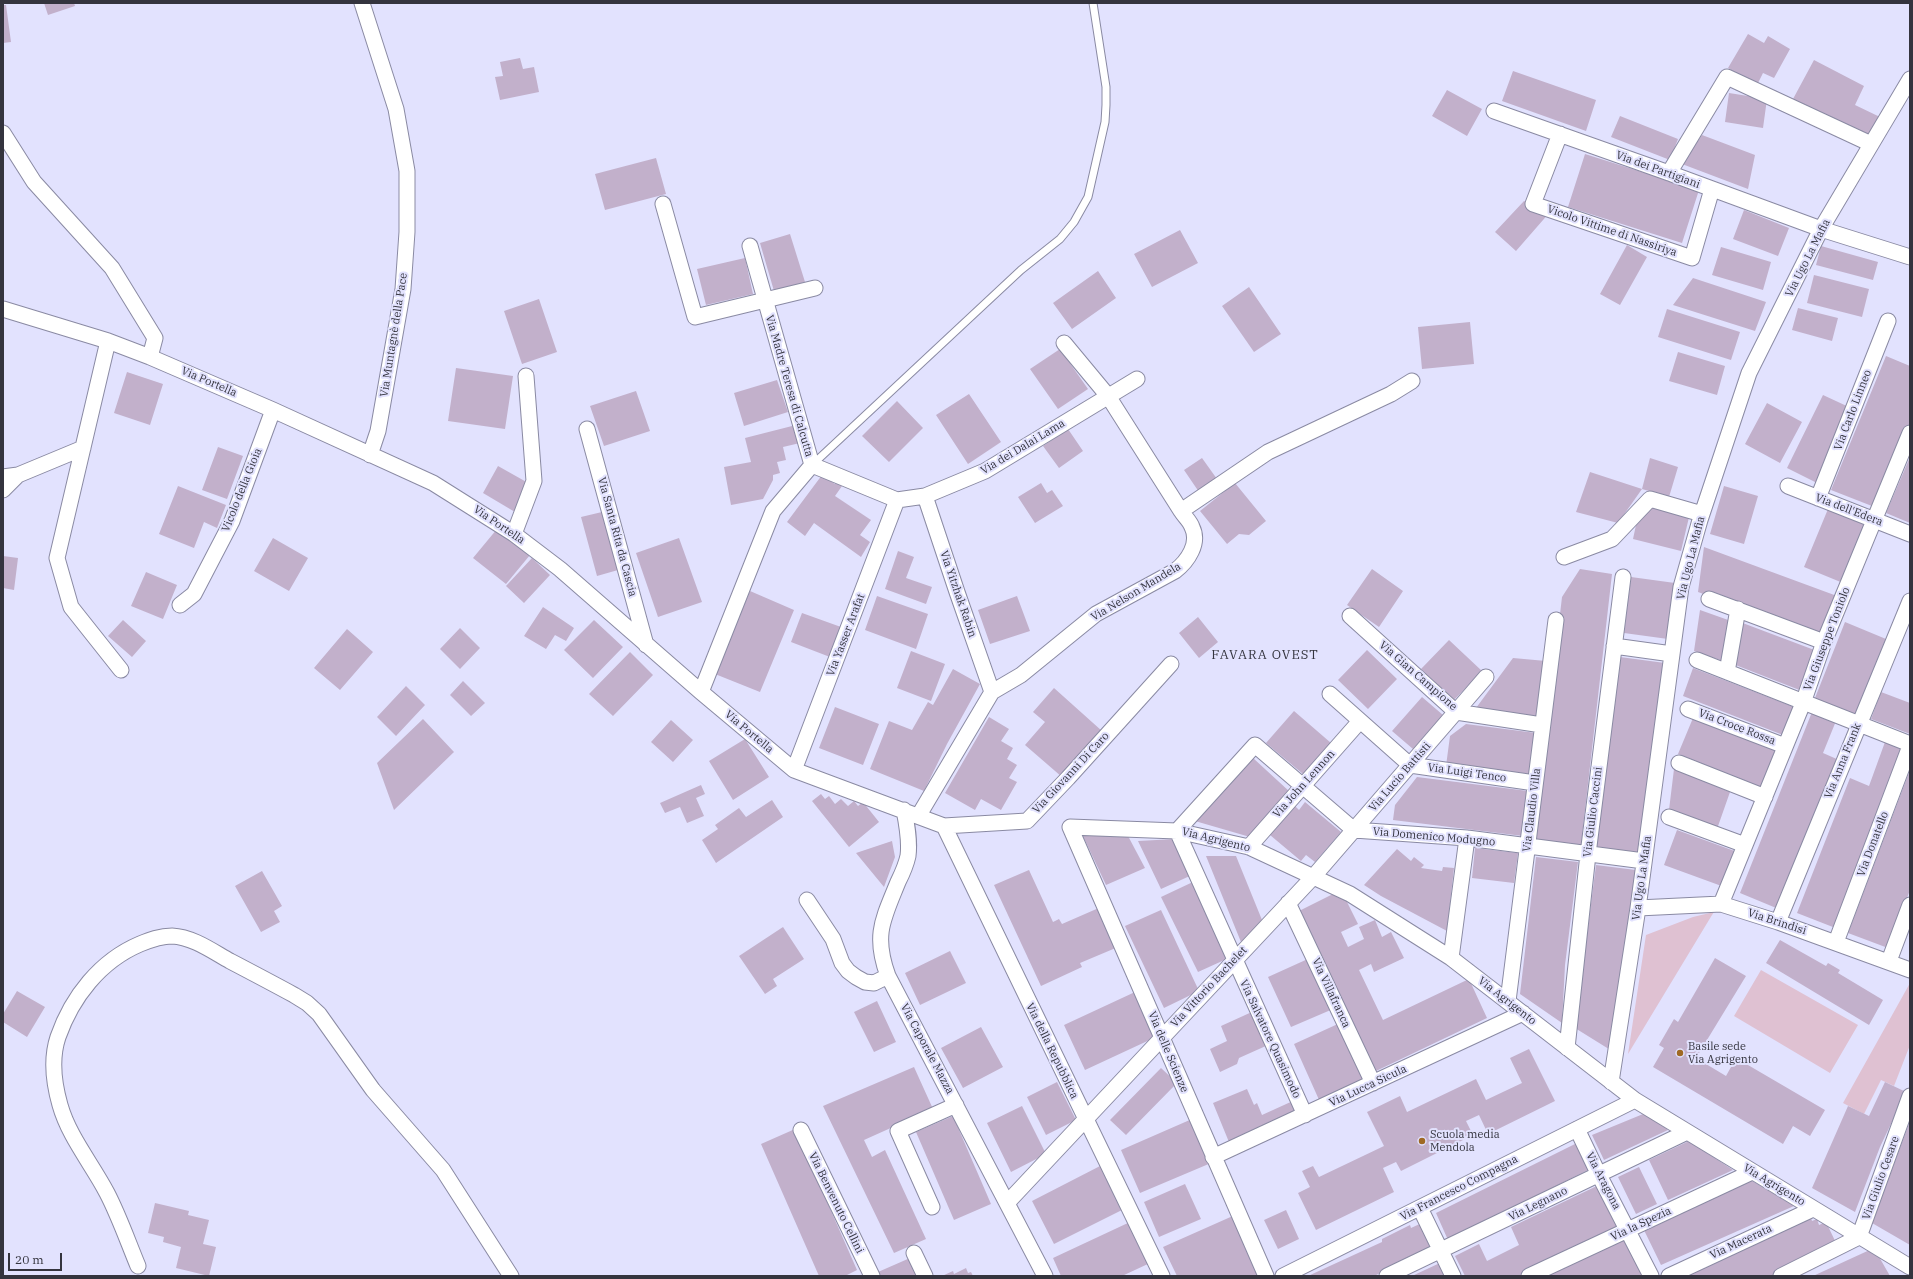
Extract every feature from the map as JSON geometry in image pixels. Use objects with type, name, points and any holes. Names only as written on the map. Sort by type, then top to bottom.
[{"type":"street","name":"Via Muntagnè della Pace","points":[[362,3],[396,109],[407,171],[407,232],[403,289],[378,431],[370,454]]},
{"type":"street","points":[[1669,173],[1727,77],[1871,144]]},
{"type":"street","name":"Via Ugo La Mafia","points":[[1611,1082],[1638,908],[1682,587],[1702,514],[1749,373],[1821,229],[1910,79]]},
{"type":"street","name":"Via dei Partigiani","points":[[1494,111],[1821,229],[1910,257]]},
{"type":"street","points":[[3,133],[34,182],[112,268],[155,338],[150,357]]},
{"type":"street","name":"Vicolo Vittime di Nassiriya","points":[[1560,134],[1533,204],[1692,258],[1712,189]]},
{"type":"street","points":[[663,204],[695,317],[815,288]]},
{"type":"street","name":"Via Madre Teresa di Calcutta","points":[[701,692],[773,511],[812,466],[750,246]]},
{"type":"street","name":"Via Portella","points":[[3,309],[108,340],[273,410],[433,483],[514,534],[560,569],[646,645],[794,770],[919,815],[944,826]]},
{"type":"street","name":"Via Carlo Linneo","points":[[1818,498],[1888,321]]},
{"type":"street","points":[[108,340],[58,558],[71,607],[121,670]]},
{"type":"street","name":"Via Nelson Mandela","points":[[992,692],[1021,676],[1096,614],[1181,566],[1189,556],[1194,538],[1192,526],[1181,512],[1108,396],[1064,343]]},
{"type":"street","points":[[514,534],[534,481],[526,376]]},
{"type":"street","name":"Via dei Dalai Lama","points":[[812,466],[897,500],[925,496],[985,471],[1137,379]]},
{"type":"street","points":[[1181,512],[1268,452],[1391,394],[1412,380]]},
{"type":"street","name":"Vicolo della Gioia","points":[[180,606],[194,594],[232,521],[273,410]]},
{"type":"street","name":"Via Santa Rita da Cascia","points":[[587,429],[646,645]]},
{"type":"street","name":"Via Giuseppe Toniolo","points":[[1721,904],[1786,746],[1824,642],[1910,433]]},
{"type":"street","points":[[3,477],[18,475],[83,448]]},
{"type":"street","points":[[3,490],[18,475]]},
{"type":"street","name":"Via dell'Edera","points":[[1788,486],[1910,534]]},
{"type":"street","name":"Via Yitzhak Rabin","points":[[925,496],[992,692]]},
{"type":"street","points":[[1564,557],[1612,539],[1650,499],[1702,514]]},
{"type":"street","name":"Via Yasser Arafat","points":[[794,770],[897,500]]},
{"type":"street","name":"Via Giulio Caccini","points":[[1567,1048],[1588,854],[1623,577]]},
{"type":"street","points":[[1708,599],[1824,642]]},
{"type":"street","name":"Via Anna Frank","points":[[1778,922],[1858,724],[1910,601]]},
{"type":"street","points":[[1727,672],[1738,609]]},
{"type":"street","name":"Via Gian Campione","points":[[1350,616],[1456,712],[1542,725]]},
{"type":"street","name":"Via Claudio Villa","points":[[1508,1001],[1556,620]]},
{"type":"street","points":[[1614,646],[1672,654]]},
{"type":"street","points":[[1697,660],[1910,745]]},
{"type":"street","name":"Via Giovanni Di Caro","points":[[944,826],[1027,821],[1171,664]]},
{"type":"street","name":"Via Lucio Battisti","points":[[1314,876],[1486,678]]},
{"type":"street","points":[[919,815],[992,692]]},
{"type":"street","points":[[1330,694],[1410,766]]},
{"type":"street","name":"Via Croce Rossa","points":[[1688,709],[1786,746]]},
{"type":"street","name":"Via John Lennon","points":[[1249,847],[1360,722]]},
{"type":"street","points":[[1177,830],[1255,745],[1354,830]]},
{"type":"street","name":"Via Donatello","points":[[1836,942],[1910,745]]},
{"type":"street","points":[[1679,763],[1765,797]]},
{"type":"street","name":"Via Luigi Tenco","points":[[1410,766],[1535,782]]},
{"type":"street","name":"Via Caporale Mazza","points":[[904,810],[909,846],[908,858],[884,915],[880,932],[880,951],[888,976],[1045,1276]]},
{"type":"street","points":[[1669,817],[1745,845]]},
{"type":"street","name":"Via della Repubblica","points":[[944,826],[1084,1119],[1162,1276]]},
{"type":"street","name":"Via Agrigento","points":[[1070,828],[1177,830],[1249,847],[1350,894],[1451,958],[1635,1100],[1909,1267]]},
{"type":"street","name":"Via delle Scienze","points":[[1070,828],[1266,1276]]},
{"type":"street","name":"Via Salvatore Quasimodo","points":[[1177,830],[1234,960],[1305,1115]]},
{"type":"street","name":"Via Domenico Modugno","points":[[1354,830],[1466,838],[1644,861]]},
{"type":"street","points":[[1451,958],[1466,838]]},
{"type":"street","name":"Via Vittorio Bachelet","points":[[1007,1203],[1084,1119],[1314,876]]},
{"type":"street","points":[[807,900],[833,938],[842,963],[848,971],[865,982],[874,983],[888,976]]},
{"type":"street","name":"Via Villafranca","points":[[1288,903],[1373,1083]]},
{"type":"street","name":"Via Brindisi","points":[[1638,908],[1721,904],[1836,942],[1910,970]]},
{"type":"street","points":[[1889,961],[1910,906]]},
{"type":"street","points":[[138,1266],[108,1194],[74,1138],[60,1106],[54,1079],[54,1057],[58,1038],[64,1022],[81,993],[103,966],[135,946],[154,938],[172,936],[192,940],[294,995],[307,1003],[319,1014],[373,1090],[443,1170],[511,1276]]},
{"type":"street","name":"Via Lucca Sicula","points":[[1213,1157],[1522,1013]]},
{"type":"street","name":"Via Giulio Cesare","points":[[1859,1237],[1910,1096]]},
{"type":"street","name":"Via Francesco Compagna","points":[[1283,1276],[1635,1100]]},
{"type":"street","points":[[932,1207],[898,1132],[956,1105]]},
{"type":"street","name":"Via Aragona","points":[[1578,1129],[1599,1175],[1651,1276]]},
{"type":"street","name":"Via Benvenuto Cellini","points":[[801,1130],[872,1276]]},
{"type":"street","name":"Via Legnano","points":[[1387,1276],[1688,1132]]},
{"type":"street","name":"Via la Spezia","points":[[1529,1276],[1752,1172]]},
{"type":"street","points":[[1420,1208],[1453,1276]]},
{"type":"street","name":"Via Macerata","points":[[1669,1276],[1813,1208]]},
{"type":"street","points":[[1781,1276],[1859,1237]]},
{"type":"street","points":[[914,1253],[925,1276]]},
{"type":"lane","points":[[812,466],[1021,270],[1060,239],[1074,222],[1088,197],[1105,122],[1106,87],[1092,3]]},
{"type":"shaded area","points":[[1714,912],[1628,1054],[1646,935],[1693,917]]},
{"type":"shaded area","points":[[1761,970],[1858,1025],[1830,1073],[1734,1016]]},
{"type":"shaded area","points":[[1910,983],[1910,1045],[1894,1086],[1881,1080],[1864,1114],[1843,1103]]},
{"type":"building","points":[[44,3],[74,3],[75,6],[48,15]]},
{"type":"building","points":[[3,5],[6,5],[11,42],[3,43]]},
{"type":"building","points":[[1748,34],[1764,43],[1768,36],[1790,49],[1774,78],[1763,73],[1757,85],[1728,68]]},
{"type":"building","points":[[520,58],[523,69],[534,67],[539,92],[500,100],[495,77],[503,76],[500,62]]},
{"type":"building","points":[[1814,60],[1864,86],[1855,105],[1880,117],[1869,138],[1793,99]]},
{"type":"building","points":[[1513,71],[1596,100],[1586,131],[1502,101]]},
{"type":"building","points":[[1447,90],[1482,109],[1467,136],[1432,116]]},
{"type":"building","points":[[1729,93],[1767,99],[1763,128],[1725,122]]},
{"type":"building","points":[[1620,116],[1678,139],[1670,160],[1611,137]]},
{"type":"building","points":[[1702,135],[1755,155],[1748,189],[1682,164]]},
{"type":"building","points":[[1585,154],[1699,190],[1682,243],[1568,207]]},
{"type":"building","points":[[656,158],[666,194],[605,210],[595,174]]},
{"type":"building","points":[[1524,201],[1550,212],[1516,251],[1495,232]]},
{"type":"building","points":[[1744,210],[1789,228],[1778,256],[1733,239]]},
{"type":"building","points":[[1180,230],[1198,263],[1152,287],[1134,254]]},
{"type":"building","points":[[790,234],[805,282],[774,291],[760,243]]},
{"type":"building","points":[[1627,245],[1647,257],[1620,305],[1600,294]]},
{"type":"building","points":[[1821,246],[1878,262],[1873,280],[1816,265]]},
{"type":"building","points":[[1721,247],[1771,262],[1763,290],[1712,275]]},
{"type":"building","points":[[745,258],[753,294],[706,305],[697,269]]},
{"type":"building","points":[[1098,271],[1116,298],[1072,329],[1053,303]]},
{"type":"building","points":[[1814,275],[1869,289],[1862,317],[1807,303]]},
{"type":"building","points":[[1693,278],[1766,302],[1755,331],[1673,305]]},
{"type":"building","points":[[1249,287],[1281,334],[1254,352],[1222,306]]},
{"type":"building","points":[[539,299],[557,352],[522,364],[504,311]]},
{"type":"building","points":[[1798,308],[1838,318],[1832,341],[1792,330]]},
{"type":"building","points":[[1667,309],[1740,332],[1731,360],[1658,337]]},
{"type":"building","points":[[1470,322],[1474,364],[1422,369],[1418,327]]},
{"type":"building","points":[[1060,349],[1088,389],[1058,409],[1030,369]]},
{"type":"building","points":[[1678,352],[1725,366],[1717,395],[1669,381]]},
{"type":"building","points":[[1886,356],[1910,366],[1910,424],[1877,508],[1831,490]]},
{"type":"building","points":[[456,368],[513,376],[505,429],[448,421]]},
{"type":"building","points":[[127,372],[163,384],[150,425],[114,413]]},
{"type":"building","points":[[777,380],[788,412],[744,426],[734,393]]},
{"type":"building","points":[[636,391],[650,431],[604,446],[590,406]]},
{"type":"building","points":[[969,394],[1001,442],[968,464],[936,415]]},
{"type":"building","points":[[1823,395],[1851,408],[1819,484],[1787,468]]},
{"type":"building","points":[[897,401],[923,428],[889,462],[862,436]]},
{"type":"building","points":[[1767,403],[1802,422],[1780,463],[1745,444]]},
{"type":"building","points":[[796,425],[800,443],[783,447],[786,460],[777,462],[780,473],[773,475],[773,480],[763,499],[731,505],[724,467],[751,462],[745,438]]},
{"type":"building","points":[[1068,429],[1083,451],[1059,468],[1043,446]]},
{"type":"building","points":[[218,447],[243,456],[227,499],[202,490]]},
{"type":"building","points":[[1910,457],[1910,523],[1886,513]]},
{"type":"building","points":[[1202,458],[1217,479],[1199,492],[1184,470]]},
{"type":"building","points":[[1650,458],[1678,467],[1669,497],[1642,489]]},
{"type":"building","points":[[498,466],[530,484],[515,512],[483,493]]},
{"type":"building","points":[[1590,472],[1642,489],[1618,523],[1576,512]]},
{"type":"building","points":[[822,475],[835,484],[836,482],[842,486],[835,496],[871,520],[860,535],[870,542],[861,557],[814,523],[805,536],[787,522]]},
{"type":"building","points":[[1041,483],[1047,493],[1052,490],[1063,506],[1035,523],[1018,497]]},
{"type":"building","points":[[1235,483],[1266,521],[1249,535],[1239,534],[1227,544],[1200,511]]},
{"type":"building","points":[[178,486],[226,505],[217,528],[204,522],[194,548],[159,534]]},
{"type":"building","points":[[1724,486],[1758,496],[1744,544],[1710,534]]},
{"type":"building","points":[[1654,503],[1690,513],[1681,551],[1633,539],[1636,525]]},
{"type":"building","points":[[1828,509],[1867,525],[1843,583],[1804,567]]},
{"type":"building","points":[[602,512],[618,570],[597,576],[581,517]]},
{"type":"building","points":[[497,529],[530,555],[506,584],[473,558]]},
{"type":"building","points":[[273,538],[308,558],[289,591],[254,571]]},
{"type":"building","points":[[679,538],[702,602],[658,617],[636,553]]},
{"type":"building","points":[[1704,547],[1837,596],[1822,637],[1698,592]]},
{"type":"building","points":[[898,551],[914,557],[906,578],[932,587],[926,604],[885,589]]},
{"type":"building","points":[[3,556],[18,558],[14,590],[3,588]]},
{"type":"building","points":[[532,558],[550,575],[524,603],[506,586]]},
{"type":"building","points":[[1372,569],[1403,591],[1379,627],[1347,605]]},
{"type":"building","points":[[1580,569],[1612,574],[1581,845],[1534,839],[1562,597]]},
{"type":"building","points":[[146,572],[177,585],[163,619],[131,606]]},
{"type":"building","points":[[1631,577],[1675,583],[1668,639],[1624,633]]},
{"type":"building","points":[[750,591],[794,610],[760,692],[715,674]]},
{"type":"building","points":[[877,596],[928,614],[916,649],[865,630]]},
{"type":"building","points":[[1017,596],[1030,631],[990,644],[978,610]]},
{"type":"building","points":[[543,607],[574,628],[566,641],[555,635],[546,649],[524,636]]},
{"type":"building","points":[[1700,610],[1731,621],[1723,661],[1694,651]]},
{"type":"building","points":[[802,613],[841,627],[830,657],[791,642]]},
{"type":"building","points":[[1198,617],[1218,642],[1199,658],[1179,633]]},
{"type":"building","points":[[123,620],[146,641],[132,657],[108,636]]},
{"type":"building","points":[[594,620],[623,647],[593,678],[564,650]]},
{"type":"building","points":[[1740,622],[1817,651],[1802,691],[1733,664]]},
{"type":"building","points":[[1845,622],[1886,639],[1856,715],[1815,698]]},
{"type":"building","points":[[460,628],[480,648],[460,669],[440,649]]},
{"type":"building","points":[[347,629],[373,652],[340,690],[314,668]]},
{"type":"building","points":[[1449,640],[1482,671],[1454,700],[1421,669]]},
{"type":"building","points":[[1367,650],[1397,679],[1368,709],[1338,680]]},
{"type":"building","points":[[911,651],[945,664],[931,701],[897,688]]},
{"type":"building","points":[[630,652],[653,675],[613,716],[589,694]]},
{"type":"building","points":[[1620,657],[1665,663],[1640,853],[1595,847]]},
{"type":"building","points":[[1513,658],[1546,661],[1539,717],[1476,708]]},
{"type":"building","points":[[1693,668],[1794,707],[1783,735],[1683,696]]},
{"type":"building","points":[[953,669],[980,684],[947,744],[924,791],[870,769],[889,721],[912,730],[928,702],[933,705]]},
{"type":"building","points":[[463,681],[485,703],[471,716],[450,695]]},
{"type":"building","points":[[406,686],[425,705],[396,736],[377,717]]},
{"type":"building","points":[[1054,688],[1102,731],[1062,777],[1025,745],[1045,722],[1033,712]]},
{"type":"building","points":[[1881,692],[1910,703],[1910,734],[1871,719]]},
{"type":"building","points":[[1422,697],[1443,715],[1413,749],[1392,731]]},
{"type":"building","points":[[835,707],[879,724],[863,765],[819,748]]},
{"type":"building","points":[[1294,711],[1331,743],[1303,774],[1266,743]]},
{"type":"building","points":[[1812,712],[1836,721],[1823,753],[1839,760],[1781,910],[1740,893]]},
{"type":"building","points":[[989,717],[1009,729],[1001,741],[1013,748],[1007,759],[1017,765],[1009,778],[1017,782],[1001,810],[981,799],[975,810],[945,793]]},
{"type":"building","points":[[1693,718],[1780,752],[1766,789],[1678,754]]},
{"type":"building","points":[[423,719],[454,752],[394,810],[377,763]]},
{"type":"building","points":[[671,720],[693,740],[673,762],[651,742]]},
{"type":"building","points":[[1466,724],[1536,733],[1531,777],[1446,766],[1450,736]]},
{"type":"building","points":[[745,739],[769,777],[733,800],[709,761]]},
{"type":"building","points":[[1885,742],[1906,750],[1838,929],[1797,913],[1850,778],[1869,786]]},
{"type":"building","points":[[1253,758],[1290,792],[1250,837],[1195,821]]},
{"type":"building","points":[[1674,769],[1730,792],[1717,829],[1669,810]]},
{"type":"building","points":[[1910,770],[1910,890],[1888,948],[1848,933]]},
{"type":"building","points":[[1417,777],[1528,791],[1523,836],[1393,820],[1395,805]]},
{"type":"building","points":[[701,785],[705,794],[696,798],[704,816],[687,823],[680,807],[665,813],[660,803]]},
{"type":"building","points":[[821,794],[825,799],[829,796],[835,804],[841,799],[848,806],[854,801],[858,806],[863,802],[879,822],[849,847],[812,801]]},
{"type":"building","points":[[772,800],[783,817],[716,863],[702,840],[718,829],[715,825],[739,808],[746,817]]},
{"type":"building","points":[[1305,802],[1341,832],[1315,862],[1306,855],[1301,861],[1270,835],[1295,806],[1299,810]]},
{"type":"building","points":[[1677,830],[1740,853],[1727,888],[1664,865]]},
{"type":"building","points":[[1082,834],[1128,836],[1145,868],[1106,885]]},
{"type":"building","points":[[1175,839],[1192,875],[1161,889],[1138,841]]},
{"type":"building","points":[[892,841],[895,857],[884,887],[856,853]]},
{"type":"building","points":[[1475,848],[1518,853],[1514,883],[1472,878]]},
{"type":"building","points":[[1397,849],[1411,861],[1414,857],[1424,865],[1421,868],[1442,871],[1443,867],[1454,868],[1447,931],[1381,896],[1364,885]]},
{"type":"building","points":[[1206,856],[1236,856],[1262,920],[1241,942]]},
{"type":"building","points":[[1536,857],[1578,862],[1565,965],[1562,1023],[1520,994]]},
{"type":"building","points":[[1596,865],[1636,870],[1612,1051],[1575,1028]]},
{"type":"building","points":[[1029,870],[1053,922],[1059,919],[1062,924],[1101,907],[1118,947],[1080,963],[1082,967],[1041,986],[994,885]]},
{"type":"building","points":[[262,871],[282,906],[274,911],[280,922],[261,932],[235,886]]},
{"type":"building","points":[[1195,881],[1231,957],[1198,972],[1161,897]]},
{"type":"building","points":[[1341,890],[1358,924],[1341,932],[1348,947],[1364,939],[1359,927],[1375,920],[1382,937],[1391,932],[1404,958],[1374,972],[1371,964],[1359,970],[1383,1020],[1469,979],[1487,1018],[1376,1071],[1299,911]]},
{"type":"building","points":[[1161,910],[1199,991],[1164,1008],[1125,926]]},
{"type":"building","points":[[783,927],[804,959],[773,979],[777,986],[765,994],[739,956]]},
{"type":"building","points":[[1780,940],[1826,966],[1828,963],[1840,970],[1838,973],[1883,1000],[1869,1025],[1766,963]]},
{"type":"building","points":[[950,951],[966,983],[920,1005],[905,973]]},
{"type":"building","points":[[1310,958],[1333,1009],[1291,1027],[1268,977]]},
{"type":"building","name":"Basile sede Via Agrigento","points":[[1715,958],[1746,976],[1696,1058],[1726,1076],[1736,1058],[1825,1110],[1810,1136],[1793,1126],[1783,1144],[1653,1067],[1664,1048],[1659,1045],[1674,1019],[1678,1022]]},
{"type":"building","points":[[17,991],[45,1007],[27,1037],[3,1022],[3,1014]]},
{"type":"building","points":[[1135,992],[1156,1037],[1085,1070],[1064,1025]]},
{"type":"building","points":[[877,1001],[896,1042],[874,1052],[854,1012]]},
{"type":"building","points":[[1254,1011],[1268,1045],[1239,1058],[1237,1064],[1220,1072],[1210,1049],[1227,1041],[1221,1026]]},
{"type":"building","points":[[1340,1023],[1367,1081],[1320,1102],[1294,1044]]},
{"type":"building","points":[[981,1027],[1003,1067],[963,1088],[941,1048]]},
{"type":"building","name":"Scuola media Mendola","points":[[1529,1049],[1555,1101],[1488,1134],[1479,1115],[1466,1121],[1473,1135],[1401,1171],[1396,1162],[1383,1168],[1394,1192],[1316,1230],[1298,1193],[1310,1187],[1302,1171],[1313,1166],[1319,1177],[1384,1146],[1367,1112],[1400,1096],[1407,1112],[1476,1079],[1486,1100],[1522,1083],[1510,1058]]},
{"type":"building","points":[[914,1067],[933,1109],[864,1140],[872,1157],[885,1150],[926,1239],[894,1253],[823,1106]]},
{"type":"building","points":[[1161,1068],[1177,1083],[1126,1135],[1110,1120]]},
{"type":"building","points":[[1057,1082],[1076,1120],[1046,1135],[1027,1097]]},
{"type":"building","points":[[1885,1082],[1906,1092],[1880,1147],[1855,1212],[1812,1188],[1848,1106],[1869,1116]]},
{"type":"building","points":[[1247,1089],[1254,1105],[1257,1103],[1262,1115],[1295,1100],[1302,1115],[1231,1147],[1213,1103]]},
{"type":"building","points":[[1022,1106],[1046,1154],[1011,1172],[987,1123]]},
{"type":"building","points":[[1648,1112],[1668,1130],[1604,1160],[1592,1135]]},
{"type":"building","points":[[953,1116],[991,1204],[954,1220],[916,1132]]},
{"type":"building","points":[[1192,1119],[1211,1163],[1140,1193],[1121,1150]]},
{"type":"building","points":[[1910,1121],[1910,1245],[1872,1223]]},
{"type":"building","points":[[795,1129],[857,1270],[845,1276],[819,1276],[761,1144]]},
{"type":"building","points":[[1689,1141],[1733,1170],[1668,1200],[1649,1160]]},
{"type":"building","points":[[1579,1142],[1592,1168],[1448,1240],[1436,1213]]},
{"type":"building","points":[[1102,1165],[1124,1209],[1054,1244],[1032,1201]]},
{"type":"building","points":[[1639,1167],[1657,1204],[1636,1214],[1618,1177]]},
{"type":"building","points":[[1749,1179],[1794,1206],[1661,1265],[1643,1228]]},
{"type":"building","points":[[1185,1184],[1201,1219],[1159,1237],[1144,1202]]},
{"type":"building","points":[[1601,1184],[1621,1226],[1518,1276],[1465,1276],[1455,1256],[1479,1244],[1487,1261],[1519,1245],[1511,1227]]},
{"type":"building","points":[[155,1203],[189,1211],[188,1215],[209,1220],[203,1244],[216,1247],[209,1276],[176,1268],[181,1247],[163,1242],[164,1237],[148,1233]]},
{"type":"building","points":[[1286,1210],[1299,1239],[1278,1249],[1264,1220]]},
{"type":"building","points":[[1235,1215],[1262,1276],[1177,1276],[1163,1247]]},
{"type":"building","points":[[1810,1215],[1812,1221],[1817,1219],[1819,1225],[1826,1222],[1837,1245],[1772,1276],[1680,1276]]},
{"type":"building","points":[[1130,1222],[1150,1263],[1122,1276],[1061,1276],[1053,1258]]},
{"type":"building","points":[[1424,1222],[1436,1247],[1374,1276],[1308,1276],[1382,1242],[1382,1239],[1410,1225],[1411,1228]]},
{"type":"building","points":[[1627,1237],[1646,1276],[1545,1276]]},
{"type":"building","points":[[1874,1248],[1890,1276],[1813,1276]]},
{"type":"building","points":[[910,1258],[919,1276],[879,1276],[878,1272]]},
{"type":"building","points":[[1442,1262],[1449,1276],[1412,1276]]},
{"type":"building","points":[[966,1268],[968,1273],[971,1272],[973,1276],[942,1276],[953,1271],[954,1274]]},
{"type":"place","name":"Basile sede Via Agrigento","points":[[1680,1053]]},
{"type":"place","name":"Scuola media Mendola","points":[[1422,1141]]},
{"type":"district","name":"FAVARA OVEST","points":[[1265,655]]}]
